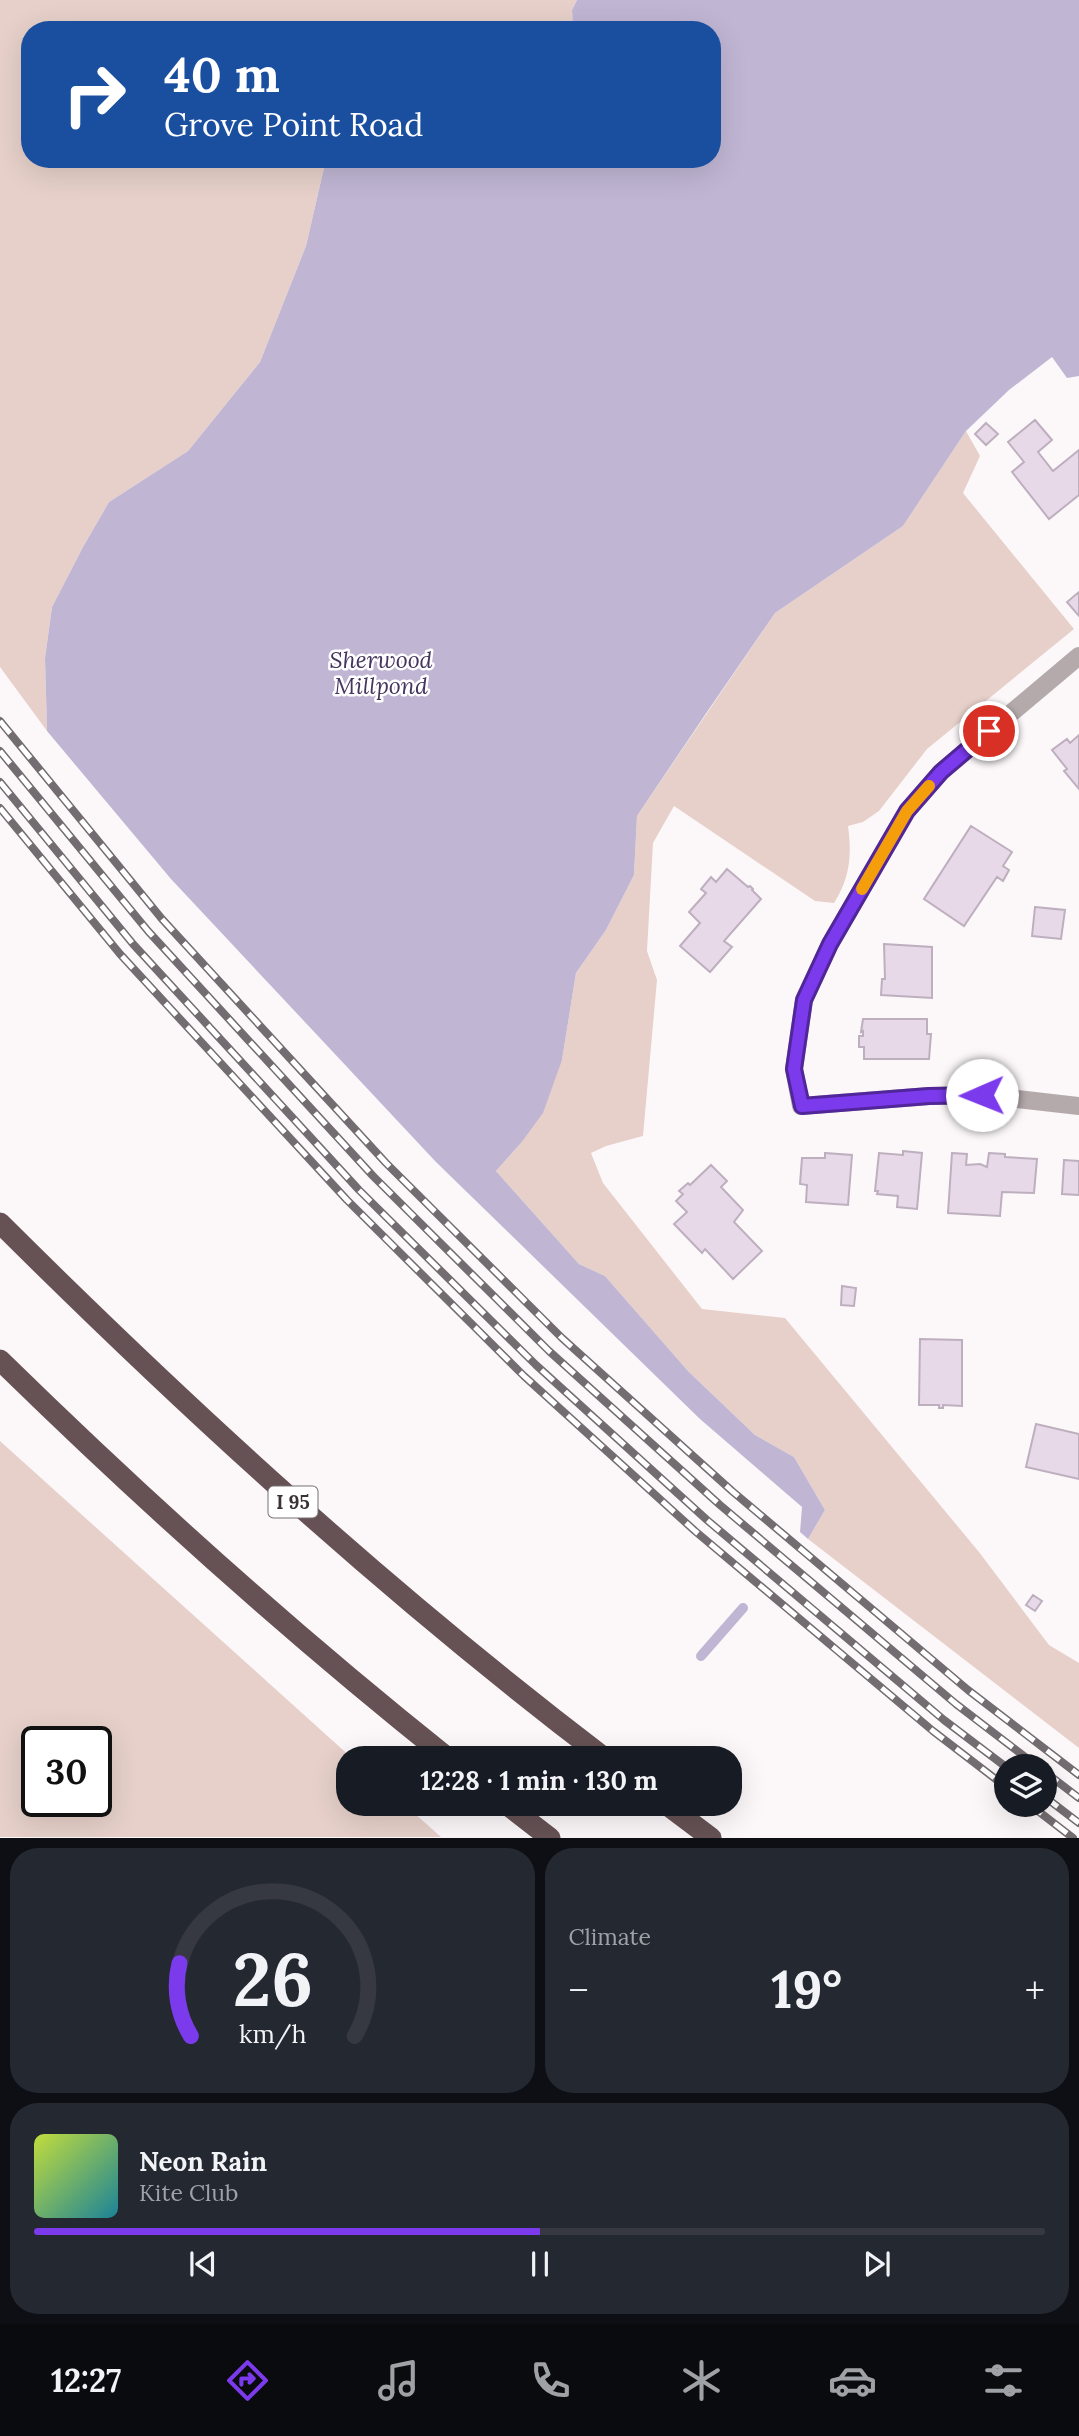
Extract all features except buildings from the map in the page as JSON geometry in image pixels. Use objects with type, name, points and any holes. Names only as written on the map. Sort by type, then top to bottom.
[{"type":"highway","name":"I 95","points":[[0,1223],[155,1375],[324,1530],[589,1746]]},
{"type":"highway","points":[[0,1360],[234,1579],[433,1746]]},
{"type":"highway","points":[[522,1816],[550,1838]]},
{"type":"highway","points":[[682,1816],[711,1838]]},
{"type":"street","points":[[1079,656],[1060,669],[941,772],[907,811],[830,944],[804,1000],[794,1069],[802,1106],[929,1096],[982,1095],[1079,1106]]},
{"type":"shaded area","points":[[0,0],[577,0],[572,10],[573,21],[21,21],[21,168],[324,168],[306,246],[260,362],[188,451],[109,502],[52,607],[45,658],[47,731],[0,667]]},
{"type":"shaded area","points":[[966,431],[980,456],[963,493],[1074,629],[927,749],[879,811],[863,822],[848,826],[848,866],[844,884],[834,903],[815,901],[674,806],[653,843],[647,951],[657,980],[643,1136],[591,1153],[603,1183],[702,1309],[785,1318],[979,1552],[1049,1645],[1079,1663],[1079,1748],[808,1539],[825,1510],[794,1457],[755,1435],[688,1371],[605,1276],[579,1264],[496,1171],[521,1143],[562,1060],[576,973],[606,930],[634,875],[637,816],[775,613],[903,526]]},
{"type":"shaded area","points":[[0,1441],[339,1746],[336,1746],[336,1816],[417,1816],[441,1837],[0,1837]]},
{"type":"water","name":"Sherwood Millpond","points":[[577,0],[1079,0],[1079,376],[1067,378],[1052,357],[1009,390],[966,431],[903,526],[775,613],[637,816],[634,875],[606,930],[576,973],[562,1060],[543,1113],[496,1171],[579,1264],[605,1276],[688,1371],[755,1435],[794,1457],[825,1510],[808,1539],[800,1532],[802,1507],[700,1419],[436,1162],[171,879],[47,731],[45,658],[52,607],[109,502],[188,451],[260,362],[306,246],[324,168],[721,168],[721,21],[573,21],[572,10]]},
{"type":"waterway","points":[[701,1656],[743,1608]]},
{"type":"railway","points":[[0,721],[162,919],[386,1163],[562,1338],[732,1491],[968,1690],[1079,1775]]},
{"type":"railway","points":[[0,751],[148,931],[373,1176],[549,1351],[720,1505],[956,1704],[1021,1754]]},
{"type":"railway","points":[[0,782],[133,944],[359,1190],[536,1365],[707,1520],[944,1720],[994,1758]]},
{"type":"railway","points":[[0,808],[120,954],[347,1200],[524,1376],[695,1531],[933,1731],[994,1778]]},
{"type":"railway","points":[[1057,1781],[1079,1798]]},
{"type":"railway","points":[[1057,1806],[1079,1823]]},
{"type":"railway","points":[[1046,1817],[1073,1838]]},
{"type":"slow traffic","points":[[862,889],[907,811],[929,786]]},
{"type":"route","points":[[982,1095],[929,1096],[802,1106],[794,1069],[804,1000],[830,944],[907,811],[941,772],[989,731]]}]
